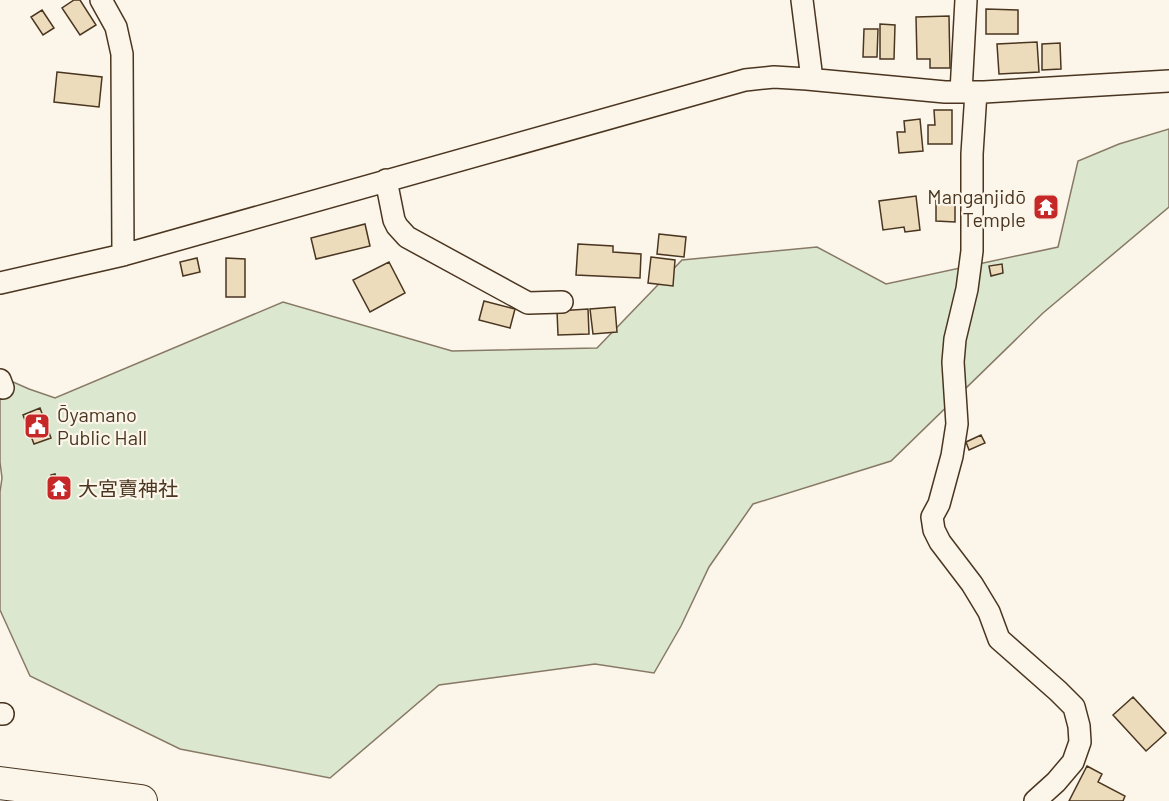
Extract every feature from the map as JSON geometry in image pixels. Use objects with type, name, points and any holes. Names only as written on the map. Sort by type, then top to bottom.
[{"type":"highway","points":[[3,783],[141,801]]},
{"type":"street","points":[[101,0],[116,27],[122,54],[123,255]]},
{"type":"street","points":[[802,0],[812,79]]},
{"type":"street","points":[[966,0],[972,153],[972,252],[967,289],[955,339],[957,424],[952,456],[939,504],[932,517],[934,530],[940,542],[972,585],[988,612],[999,639],[1074,707],[1080,742],[1073,762],[1035,801]]},
{"type":"street","points":[[0,284],[123,255],[745,80],[774,77],[812,79],[945,92],[1169,81]]},
{"type":"street","points":[[386,180],[394,220],[407,237],[528,303],[562,302]]},
{"type":"green space","points":[[1169,129],[1169,207],[1043,313],[891,461],[753,504],[709,567],[681,626],[654,673],[595,664],[439,685],[330,778],[180,749],[30,676],[0,610],[2,478],[0,386],[11,381],[55,398],[283,302],[452,351],[597,348],[682,260],[817,247],[886,284],[1058,247],[1078,161],[1119,144]]},
{"type":"building","points":[[74,0],[80,0],[96,25],[80,35],[62,8]]},
{"type":"building","points":[[986,9],[1018,10],[1018,34],[986,34]]},
{"type":"building","points":[[42,10],[54,28],[43,35],[31,17]]},
{"type":"building","points":[[949,16],[950,68],[930,68],[930,59],[917,59],[916,17]]},
{"type":"building","points":[[880,24],[895,25],[894,59],[880,59]]},
{"type":"building","points":[[864,29],[878,29],[877,57],[863,57]]},
{"type":"building","points":[[1037,42],[1039,72],[999,74],[997,44]]},
{"type":"building","points":[[1060,43],[1061,69],[1042,70],[1042,44]]},
{"type":"building","points":[[57,72],[102,77],[99,107],[54,102]]},
{"type":"building","points":[[934,110],[952,110],[952,144],[928,144],[928,125],[935,125]]},
{"type":"building","points":[[920,119],[923,151],[899,153],[897,132],[905,132],[904,121]]},
{"type":"building","points":[[916,196],[920,230],[905,232],[904,227],[883,230],[879,201]]},
{"type":"building","name":"Manganjidō Temple","points":[[1043,197],[1045,201],[1051,198],[1055,211],[1040,217],[1036,208],[1041,206],[1038,198]]},
{"type":"building","points":[[936,198],[955,198],[955,222],[936,221]]},
{"type":"building","points":[[365,224],[370,246],[316,259],[311,238]]},
{"type":"building","points":[[659,234],[686,237],[684,257],[657,254]]},
{"type":"building","points":[[578,244],[613,246],[613,252],[641,254],[640,278],[576,275]]},
{"type":"building","points":[[651,257],[675,260],[673,286],[648,283]]},
{"type":"building","points":[[197,258],[200,272],[183,276],[180,262]]},
{"type":"building","points":[[226,258],[245,259],[245,297],[226,297]]},
{"type":"building","points":[[389,262],[405,293],[370,312],[353,280]]},
{"type":"building","points":[[1002,264],[1003,273],[991,276],[989,266]]},
{"type":"building","points":[[484,301],[515,309],[510,328],[479,320]]},
{"type":"building","points":[[615,307],[617,332],[593,334],[590,309]]},
{"type":"building","points":[[588,309],[589,334],[558,335],[557,311]]},
{"type":"building","name":"Ōyamano Public Hall","points":[[40,408],[51,438],[34,444],[23,415]]},
{"type":"building","points":[[981,435],[985,443],[969,450],[966,442]]},
{"type":"building","name":"大宮賣神社","points":[[55,474],[57,481],[64,479],[68,493],[53,497],[49,483],[53,482],[51,475]]},
{"type":"building","points":[[1133,697],[1166,733],[1146,751],[1113,715]]},
{"type":"building","points":[[1087,766],[1102,774],[1098,782],[1125,796],[1123,801],[1069,801]]},
{"type":"place","name":"Manganjidō Temple","points":[[1046,207]]},
{"type":"place","name":"Ōyamano Public Hall","points":[[37,426]]},
{"type":"place","name":"大宮賣神社","points":[[59,488]]}]
